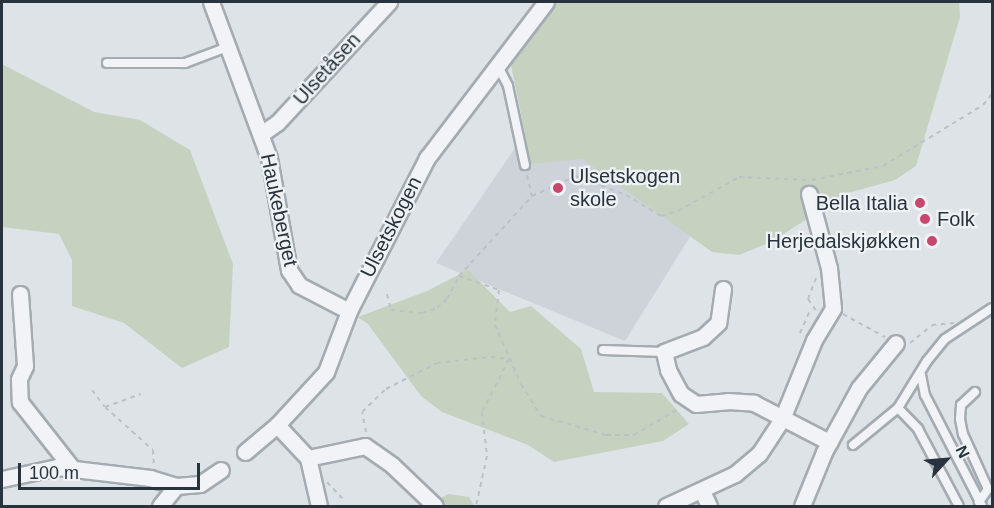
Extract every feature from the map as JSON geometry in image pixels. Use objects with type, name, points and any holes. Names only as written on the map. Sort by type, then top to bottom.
[{"type":"street","name":"Haukeberget","points":[[211,2],[225,48],[261,134],[275,184],[286,258],[294,279],[316,296],[349,311]]},
{"type":"street","name":"Ulsetåsen","points":[[261,134],[278,123],[389,2]]},
{"type":"street","name":"Ulsetskogen","points":[[245,452],[277,425],[326,372],[349,311],[427,158],[546,2]]},
{"type":"street","points":[[666,507],[735,474],[759,454],[782,419],[833,308],[834,294],[809,194]]},
{"type":"street","points":[[723,289],[718,323],[703,337],[664,352],[668,370],[681,394],[696,404],[728,401],[754,403],[829,442]]},
{"type":"street","points":[[20,294],[25,366],[19,379],[21,402],[72,468]]},
{"type":"street","points":[[802,507],[829,442],[860,388],[896,343]]},
{"type":"street","points":[[277,425],[310,465],[319,507]]},
{"type":"street","points":[[310,465],[365,446],[392,465],[435,507]]},
{"type":"street","points":[[2,479],[57,467],[150,478],[176,486],[200,484],[221,470]]},
{"type":"street","points":[[160,507],[176,486]]},
{"type":"street","points":[[702,491],[709,507]]},
{"type":"lane","points":[[107,63],[185,63],[225,48]]},
{"type":"lane","points":[[498,66],[508,86],[525,165]]},
{"type":"lane","points":[[853,445],[898,408],[921,375],[927,361],[945,339],[993,308]]},
{"type":"lane","points":[[603,350],[664,352]]},
{"type":"lane","points":[[921,375],[925,395],[980,504]]},
{"type":"lane","points":[[975,392],[961,405],[960,419],[963,434],[988,489],[980,504]]},
{"type":"lane","points":[[898,408],[918,429],[959,507]]},
{"type":"path","points":[[387,294],[391,310],[429,311],[447,299],[459,276],[532,195],[576,176],[626,195],[654,214],[669,215],[739,177],[822,180],[871,171],[948,128],[993,94]]},
{"type":"path","points":[[525,165],[532,195]]},
{"type":"path","points":[[818,273],[808,299],[811,308],[827,318]]},
{"type":"path","points":[[459,276],[499,290],[495,326],[509,359],[542,416],[583,430],[634,435],[690,400]]},
{"type":"path","points":[[800,333],[811,308]]},
{"type":"path","points":[[365,446],[367,437],[362,412],[386,389],[437,363],[491,357],[509,359]]},
{"type":"path","points":[[476,507],[487,456],[482,412],[509,359]]},
{"type":"path","points":[[92,390],[105,407],[153,450],[155,463],[150,478]]},
{"type":"path","points":[[105,407],[141,394]]},
{"type":"path","points":[[310,465],[345,501]]},
{"type":"shaded area","name":"Ulsetskogen skole","points":[[533,122],[693,232],[625,341],[436,263]]},
{"type":"green space","points":[[554,2],[959,2],[960,17],[916,166],[895,180],[848,193],[771,242],[739,255],[712,252],[582,159],[531,164],[510,60]]},
{"type":"green space","points":[[2,64],[94,112],[140,120],[190,150],[233,264],[229,347],[182,368],[124,323],[72,306],[72,260],[59,234],[2,227]]},
{"type":"green space","points":[[468,270],[510,312],[531,306],[581,349],[594,392],[662,393],[689,424],[663,441],[554,462],[528,445],[442,412],[421,396],[368,324],[358,317],[427,291]]},
{"type":"green space","points":[[448,494],[469,497],[474,506],[439,506],[436,501]]},
{"type":"place","name":"Ulsetskogen skole","points":[[558,188]]},
{"type":"place","name":"Bella Italia","points":[[920,203]]},
{"type":"place","name":"Folk","points":[[925,219]]},
{"type":"place","name":"Herjedalskjøkken","points":[[932,241]]}]
